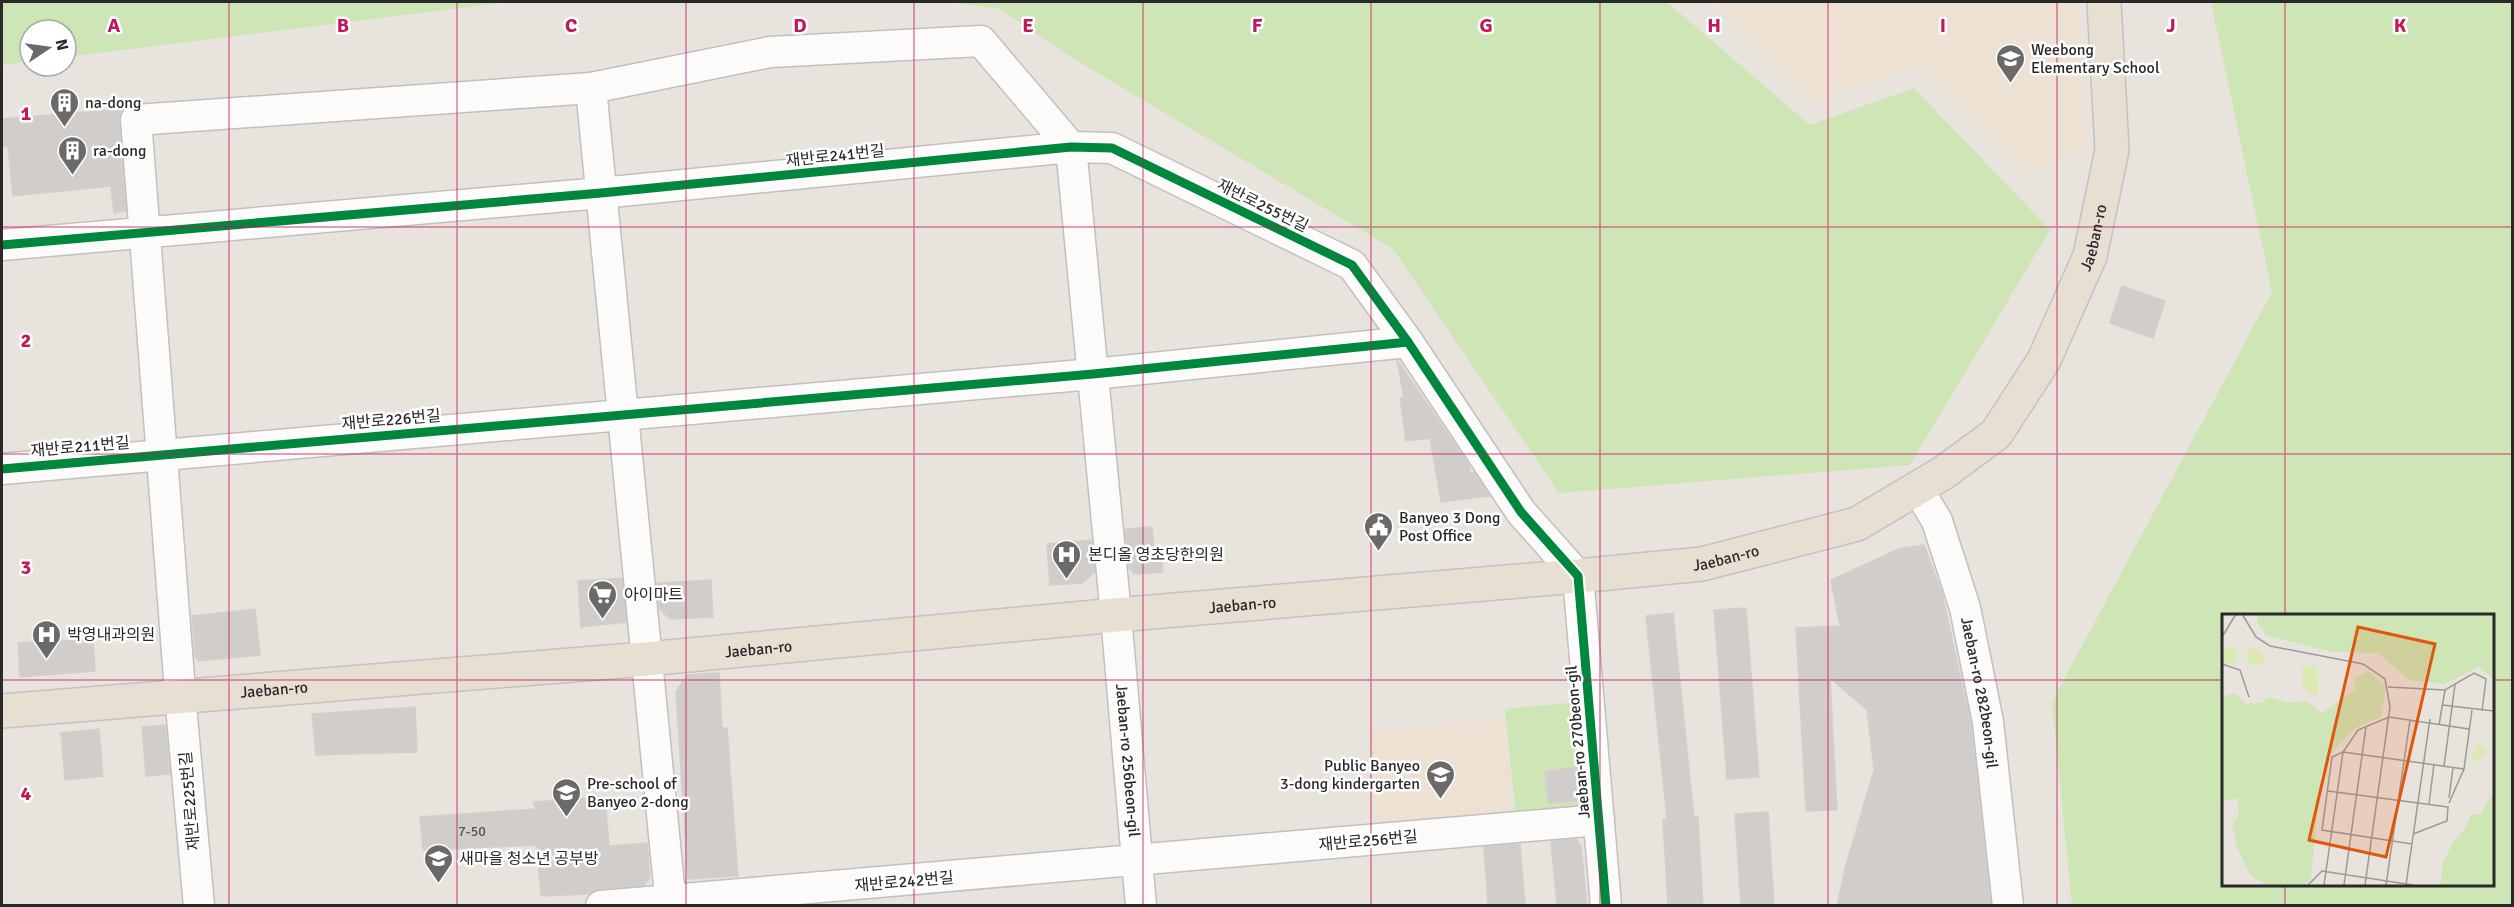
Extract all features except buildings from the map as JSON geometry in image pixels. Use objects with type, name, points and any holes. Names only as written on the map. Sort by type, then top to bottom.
[{"type":"main road","name":"Jaeban-ro","points":[[2,711],[646,659],[1702,564],[1857,524],[1943,473],[1996,434],[2044,360],[2091,255],[2112,150],[2104,2]]},
{"type":"street","points":[[180,696],[136,120],[591,88],[770,52],[981,41],[1071,147],[1116,615]]},
{"type":"street","points":[[591,88],[670,903]]},
{"type":"street","name":"재반로241번길","points":[[601,193],[1071,147]]},
{"type":"street","name":"재반로255번길","points":[[1071,147],[1112,148],[1352,265],[1408,342],[1521,512],[1578,576]]},
{"type":"street","points":[[2,245],[601,193]]},
{"type":"street","points":[[623,414],[1093,374],[1408,342]]},
{"type":"street","name":"재반로226번길","points":[[162,454],[623,414]]},
{"type":"street","name":"재반로211번길","points":[[2,469],[162,454]]},
{"type":"street","name":"Jaeban-ro 282beon-gil","points":[[1917,488],[1937,521],[1965,608],[1988,722],[2008,906]]},
{"type":"street","name":"Jaeban-ro 270beon-gil","points":[[1578,576],[1606,906]]},
{"type":"street","name":"Jaeban-ro 256beon-gil","points":[[1116,615],[1141,906]]},
{"type":"street","name":"재반로225번길","points":[[180,696],[199,906]]},
{"type":"street","name":"재반로256번길","points":[[1137,861],[1599,820]]},
{"type":"street","name":"재반로242번길","points":[[601,906],[670,903],[1137,861]]},
{"type":"shaded area","name":"Weebong Elementary School","points":[[1711,2],[2078,2],[2087,149],[2026,175],[1920,66],[1811,102]]},
{"type":"shaded area","points":[[1505,720],[1513,812],[1378,824],[1368,731]]},
{"type":"green space","points":[[2,2],[509,2],[78,56],[78,18],[18,18],[18,63],[2,65]]},
{"type":"green space","points":[[950,2],[1667,2],[1810,125],[1914,88],[2050,230],[1910,465],[1559,493],[1393,249],[1071,57],[1000,9]]},
{"type":"green space","points":[[2211,2],[2512,2],[2512,905],[2072,905],[2052,702],[2272,292]]},
{"type":"green space","points":[[1589,701],[1599,820],[1517,827],[1505,709]]},
{"type":"cycle path","points":[[2,245],[601,193],[1071,147],[1112,148],[1352,265],[1408,342],[1521,512],[1578,576],[1606,906]]},
{"type":"cycle path","points":[[2,469],[1093,374],[1408,342]]},
{"type":"place","name":"Weebong Elementary School","points":[[2010,84]]},
{"type":"place","name":"na-dong","points":[[64,128]]},
{"type":"place","name":"ra-dong","points":[[72,176]]},
{"type":"place","name":"Banyeo 3 Dong Post Office","points":[[1378,552]]},
{"type":"place","name":"본디올 영초당한의원","points":[[1067,580]]},
{"type":"place","name":"아이마트","points":[[603,620]]},
{"type":"place","name":"박영내과의원","points":[[46,660]]},
{"type":"place","name":"Public Banyeo 3-dong kindergarten","points":[[1441,800]]},
{"type":"place","name":"Pre-school of Banyeo 2-dong","points":[[566,818]]},
{"type":"place","name":"새마을 청소년 공부방","points":[[438,884]]}]
